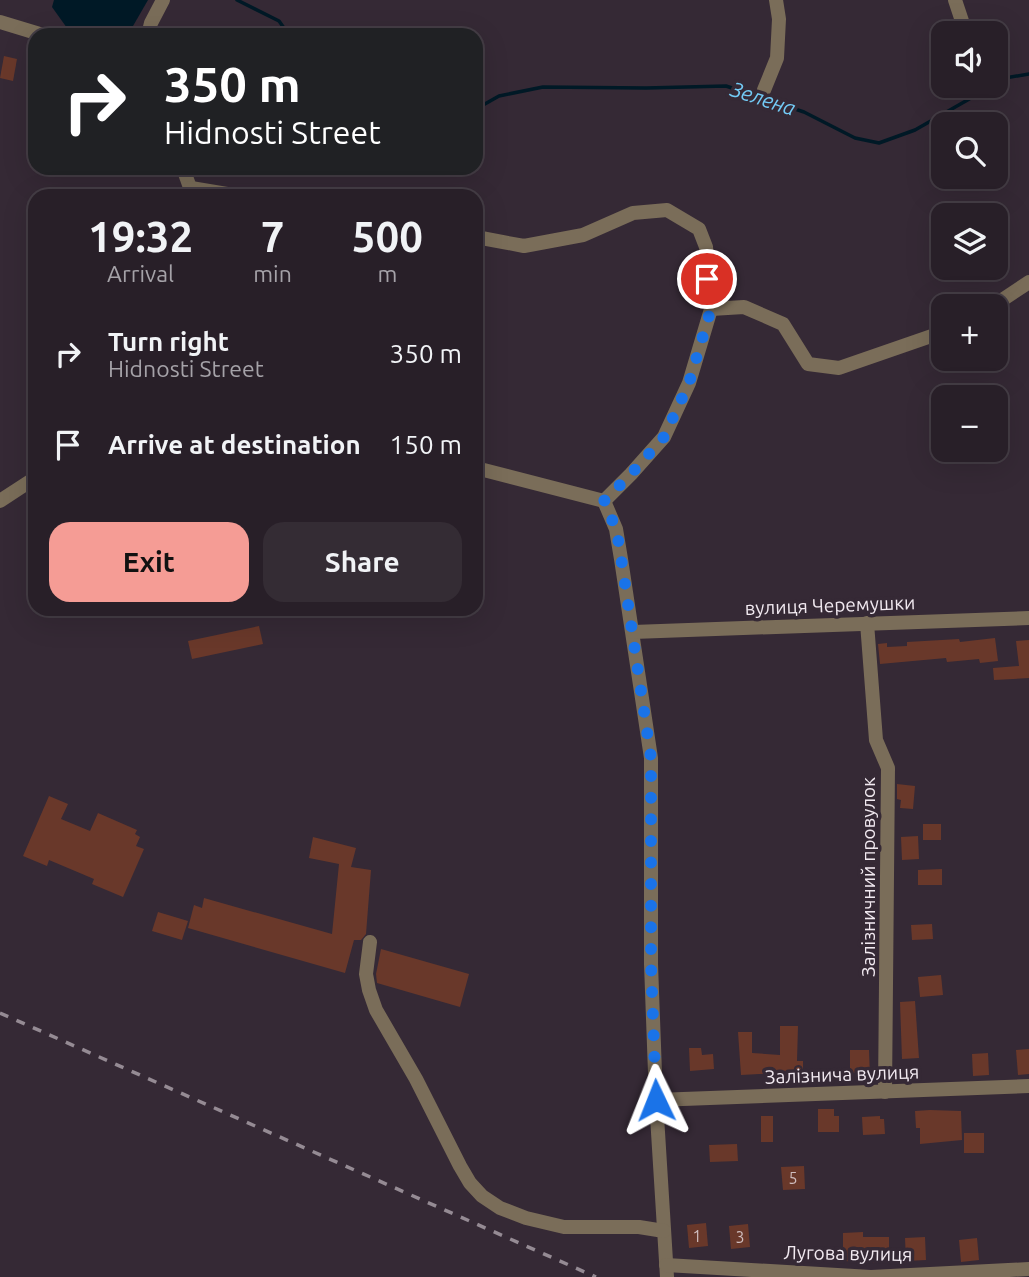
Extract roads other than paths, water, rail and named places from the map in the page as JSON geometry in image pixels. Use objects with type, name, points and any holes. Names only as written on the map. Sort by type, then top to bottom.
[{"type":"street","points":[[150,28],[163,0]]},
{"type":"street","points":[[764,90],[778,58],[779,19],[776,0]]},
{"type":"street","points":[[956,0],[962,21]]},
{"type":"street","points":[[0,22],[28,30]]},
{"type":"street","points":[[483,238],[524,246],[583,236],[633,213],[667,210],[699,229],[706,247],[711,309],[689,383],[664,437],[604,501]]},
{"type":"street","points":[[1008,296],[1029,282]]},
{"type":"street","points":[[711,309],[744,307],[783,324],[808,364],[839,368],[931,336]]},
{"type":"street","points":[[483,470],[604,501]]},
{"type":"street","points":[[0,501],[28,483]]},
{"type":"street","points":[[604,501],[616,529],[651,758],[651,964],[666,1271]]},
{"type":"street","name":"вулиця Черемушки","points":[[633,632],[1029,618]]},
{"type":"street","name":"Залізничний провулок","points":[[867,623],[876,740],[888,768],[885,1092]]},
{"type":"street","points":[[370,942],[366,974],[376,1010],[416,1079],[460,1166],[482,1196],[500,1208],[526,1218],[564,1227],[639,1227],[664,1231]]},
{"type":"street","name":"Залізнича вулиця","points":[[656,1100],[1029,1086]]},
{"type":"street","name":"Лугова вулиця","points":[[666,1271],[871,1277],[1029,1269]]},
{"type":"water","points":[[54,0],[148,0],[131,28],[67,28],[52,7]]},
{"type":"waterway","name":"Зелена","points":[[237,0],[279,21],[284,28]]},
{"type":"waterway","name":"Зелена","points":[[1008,78],[1029,74]]},
{"type":"waterway","name":"Зелена","points":[[483,105],[499,96],[543,87],[726,86],[804,112],[855,138],[879,143],[915,130],[971,98]]},
{"type":"railway","points":[[0,1013],[596,1277]]}]
